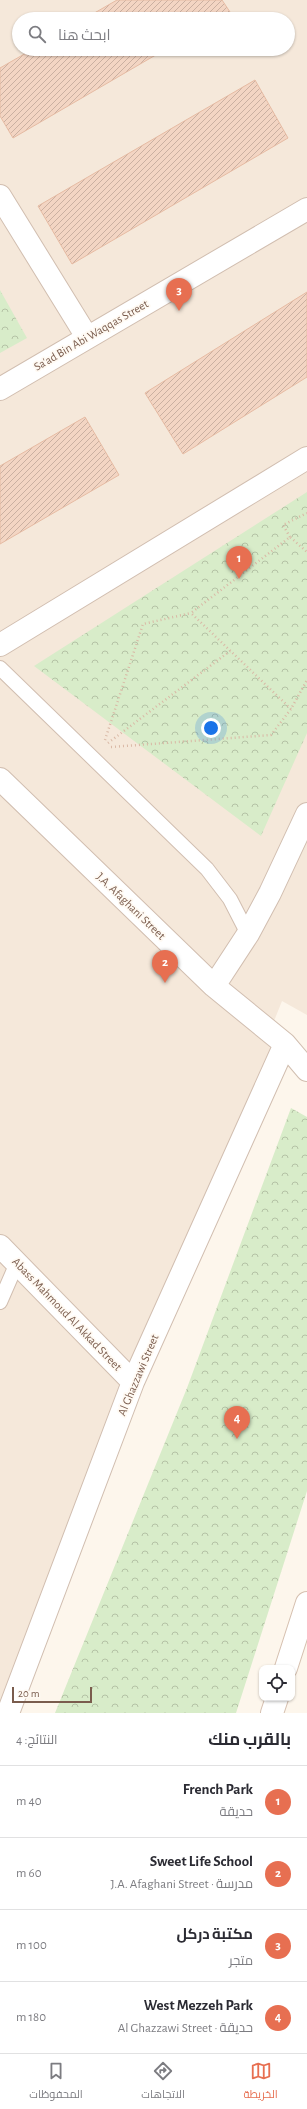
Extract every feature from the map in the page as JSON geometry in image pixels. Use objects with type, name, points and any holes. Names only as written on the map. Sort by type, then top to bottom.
[{"type":"street","points":[[0,196],[87,337]]},
{"type":"street","name":"Sa'ad Bin Abi Waqqas Street","points":[[0,389],[307,209]]},
{"type":"street","points":[[0,645],[307,458]]},
{"type":"street","name":"J.A. Afaghani Street","points":[[0,779],[214,986],[285,1044],[307,1070]]},
{"type":"street","points":[[214,986],[248,934],[270,893],[307,814]]},
{"type":"street","name":"J.A. Afaghani Street","points":[[285,1044],[307,1050]]},
{"type":"street","name":"Al Ghazzawi Street","points":[[8,1713],[133,1382],[285,1044]]},
{"type":"street","name":"Abass Mahmoud Al Akkad Street","points":[[0,1246],[133,1382]]},
{"type":"street","points":[[287,1665],[307,1603]]},
{"type":"street","points":[[272,1713],[276,1701]]},
{"type":"lane","points":[[0,668],[207,869],[230,899],[248,934]]},
{"type":"lane","points":[[0,1302],[17,1263]]},
{"type":"path","points":[[307,513],[283,525],[290,537],[307,552]]},
{"type":"path","points":[[103,747],[143,624],[191,613],[290,537]]},
{"type":"path","points":[[191,613],[291,709]]},
{"type":"path","points":[[103,747],[230,651]]},
{"type":"path","points":[[103,747],[271,735],[291,709],[307,680]]},
{"type":"shaded area","points":[[0,0],[307,0],[307,1015],[282,1001],[270,1031],[285,1044],[0,1713]]},
{"type":"green space","points":[[0,290],[27,338],[0,353]]},
{"type":"green space","points":[[307,492],[307,733],[261,836],[34,666]]},
{"type":"green space","points":[[291,1108],[307,1117],[307,1491],[236,1713],[55,1713],[187,1388]]},
{"type":"building","points":[[117,0],[222,0],[230,12],[96,12]]},
{"type":"building","points":[[21,56],[154,56],[13,138],[0,116],[0,68]]},
{"type":"building","points":[[255,80],[288,138],[72,264],[38,206]]},
{"type":"building","points":[[307,292],[307,377],[183,454],[145,393]]},
{"type":"building","points":[[85,417],[119,475],[0,544],[0,466]]},
{"type":"place","name":"مكتبة دركل","points":[[179,311]]},
{"type":"place","name":"French Park","points":[[239,579]]},
{"type":"place","name":"Sweet Life School","points":[[165,983]]},
{"type":"place","name":"West Mezzeh Park","points":[[237,1439]]}]
